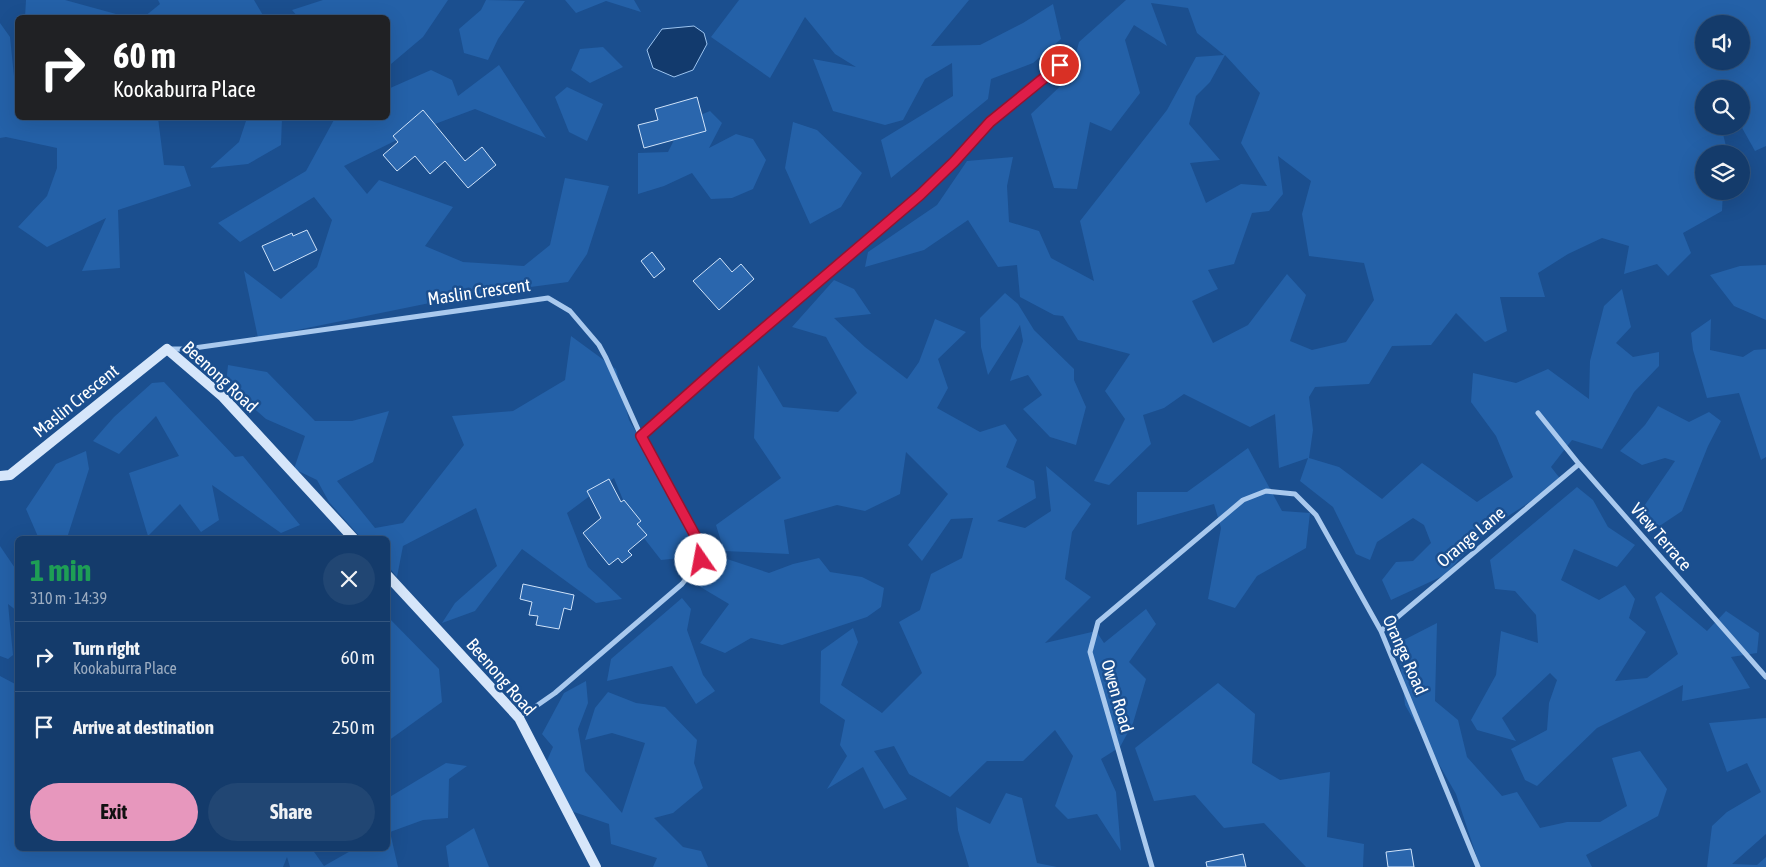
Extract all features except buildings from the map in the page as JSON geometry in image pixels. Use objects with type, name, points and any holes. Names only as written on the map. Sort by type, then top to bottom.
[{"type":"street","points":[[641,436],[722,364],[920,195],[954,162],[990,122],[1073,53]]},
{"type":"street","name":"Maslin Crescent","points":[[0,476],[10,475],[167,349],[187,349],[548,298],[570,311],[599,345],[641,436],[697,539],[701,560],[682,584],[554,693],[519,718]]},
{"type":"street","name":"Beenong Road","points":[[167,349],[223,397],[351,536]]},
{"type":"street","name":"View Terrace","points":[[1538,413],[1579,464],[1766,677]]},
{"type":"street","name":"Orange Lane","points":[[1381,632],[1579,464]]},
{"type":"street","name":"Orange Road","points":[[1266,491],[1295,494],[1316,515],[1381,632],[1478,867]]},
{"type":"street","name":"Owen Road","points":[[1152,867],[1090,652],[1098,622],[1243,500],[1266,491]]},
{"type":"street","name":"Beenong Road","points":[[390,578],[519,718],[596,867]]},
{"type":"shaded area","points":[[26,0],[65,0],[116,14],[116,15],[25,15]]},
{"type":"shaded area","points":[[158,0],[254,0],[263,15],[146,15],[160,4]]},
{"type":"shaded area","points":[[323,0],[448,0],[423,37],[391,64],[390,15],[296,15],[292,10]]},
{"type":"shaded area","points":[[486,0],[525,1],[498,39],[488,60],[464,53],[459,29],[481,10]]},
{"type":"shaded area","points":[[565,0],[634,0],[641,12],[606,1],[576,13]]},
{"type":"shaded area","points":[[739,0],[969,0],[931,46],[980,45],[1023,23],[1053,4],[1061,39],[1033,63],[991,79],[988,99],[891,178],[881,140],[953,96],[952,63],[925,79],[903,120],[885,125],[833,111],[813,59],[856,67],[835,54],[805,17],[770,78],[711,37]]},
{"type":"shaded area","points":[[1126,0],[1766,0],[1766,146],[1755,151],[1746,135],[1750,135],[1750,80],[1695,80],[1695,135],[1723,135],[1726,145],[1695,145],[1695,200],[1723,200],[1722,211],[1683,233],[1691,253],[1668,276],[1657,264],[1624,274],[1629,246],[1602,238],[1568,254],[1538,273],[1545,297],[1500,297],[1507,331],[1485,342],[1456,313],[1431,345],[1392,346],[1369,384],[1315,387],[1309,397],[1313,430],[1309,458],[1339,467],[1382,499],[1422,463],[1477,502],[1513,477],[1496,436],[1471,402],[1473,373],[1516,383],[1548,369],[1589,399],[1590,361],[1604,306],[1622,289],[1631,327],[1616,343],[1633,357],[1659,352],[1659,366],[1634,392],[1602,449],[1572,440],[1551,467],[1562,481],[1493,526],[1445,575],[1391,600],[1382,580],[1396,562],[1413,561],[1431,543],[1424,525],[1413,518],[1377,542],[1370,560],[1356,554],[1333,507],[1300,481],[1308,458],[1279,468],[1275,414],[1250,427],[1184,394],[1164,408],[1143,415],[1151,444],[1109,485],[1094,481],[1125,419],[1105,391],[1130,354],[1078,340],[1063,316],[1054,315],[1020,297],[1017,265],[998,267],[968,220],[924,250],[865,267],[868,252],[937,205],[967,161],[1013,157],[1007,186],[1009,222],[1039,231],[1051,258],[1094,281],[1080,221],[1167,110],[1196,57],[1224,55],[1197,33],[1188,8],[1151,3],[1167,46],[1134,25],[1125,40],[1140,93],[1111,131],[1090,122],[1077,189],[1054,188],[1031,114],[1070,77],[1079,42]],"holes":[[[1225,55],[1260,93],[1241,143],[1267,186],[1241,184],[1206,203],[1190,163],[1220,160],[1189,124],[1196,96],[1210,82]],[[1278,156],[1311,181],[1302,214],[1309,256],[1364,263],[1374,300],[1346,342],[1312,350],[1290,341],[1306,295],[1287,274],[1248,325],[1213,343],[1192,301],[1218,289],[1208,270],[1234,264],[1252,213],[1269,211],[1283,194]]]},
{"type":"shaded area","points":[[0,23],[10,37],[15,86],[15,120],[158,120],[164,165],[184,166],[191,186],[118,210],[120,268],[82,271],[106,218],[47,247],[18,227],[47,196],[57,168],[57,148],[6,137],[0,138]]},
{"type":"shaded area","points":[[694,26],[704,33],[707,44],[693,70],[674,77],[653,68],[647,50],[662,29]]},
{"type":"shaded area","points":[[603,47],[623,67],[590,83],[571,70],[580,49]]},
{"type":"shaded area","points":[[499,65],[546,138],[475,109],[411,133],[344,166],[367,194],[379,180],[453,207],[425,246],[463,262],[524,266],[550,245],[565,178],[609,186],[587,254],[568,282],[464,296],[258,338],[244,271],[281,299],[317,267],[332,220],[314,197],[240,242],[218,223],[306,171],[334,120],[390,120],[390,88],[431,70],[452,80],[458,96]]},
{"type":"shaded area","points":[[567,87],[603,104],[587,141],[569,132],[555,97]]},
{"type":"shaded area","points":[[710,111],[722,123],[709,148],[736,134],[753,139],[766,160],[753,189],[732,198],[711,199],[692,173],[664,186],[638,194],[638,153],[668,152],[683,122]]},
{"type":"shaded area","points":[[246,120],[282,120],[281,145],[248,164],[210,168],[239,142]]},
{"type":"shaded area","points":[[793,122],[817,130],[862,173],[841,207],[810,224],[785,168]]},
{"type":"shaded area","points":[[1766,265],[1766,320],[1734,306],[1710,275],[1740,266]]},
{"type":"shaded area","points":[[834,280],[854,289],[871,314],[834,318],[865,347],[907,379],[919,362],[935,319],[966,332],[938,359],[948,388],[937,408],[980,432],[1005,424],[1017,440],[1006,467],[1034,481],[1036,498],[997,521],[1025,528],[1051,511],[1046,466],[1091,504],[1072,532],[1065,579],[1091,597],[1045,643],[1096,631],[1104,643],[1146,609],[1156,624],[1129,662],[1146,679],[1133,723],[1120,747],[1101,759],[1116,792],[1121,851],[1097,814],[1068,819],[1055,806],[1073,756],[1055,730],[1023,761],[987,761],[950,797],[909,774],[894,746],[874,751],[907,799],[884,809],[863,767],[827,789],[847,756],[840,745],[845,720],[820,703],[821,651],[853,628],[858,642],[841,685],[882,713],[922,673],[899,622],[920,610],[931,574],[962,558],[973,518],[951,519],[922,561],[908,545],[948,494],[906,452],[900,494],[865,511],[837,505],[784,520],[789,554],[724,551],[716,525],[781,478],[754,438],[758,365],[783,407],[838,412],[857,393],[826,337],[792,327]]},
{"type":"shaded area","points":[[1005,293],[1018,304],[1034,330],[1074,369],[1074,380],[1086,407],[1076,445],[1050,437],[1023,409],[1042,395],[1028,375],[1010,381],[1023,341],[1020,325],[988,375],[981,347],[980,318]]},
{"type":"shaded area","points":[[1711,319],[1710,350],[1743,357],[1754,350],[1766,349],[1766,457],[1761,460],[1739,393],[1707,398],[1693,350],[1691,333]]},
{"type":"shaded area","points":[[571,336],[616,369],[629,420],[700,539],[680,558],[661,560],[633,524],[614,478],[567,513],[588,567],[622,599],[596,603],[522,549],[475,611],[442,623],[455,603],[497,566],[476,508],[403,546],[397,577],[390,568],[390,536],[359,536],[329,502],[317,480],[294,469],[305,436],[266,419],[226,384],[228,365],[267,372],[315,421],[352,421],[389,411],[373,462],[337,481],[375,528],[403,523],[464,445],[452,416],[513,411],[565,380]]},
{"type":"shaded area","points":[[164,382],[235,457],[243,456],[300,525],[281,533],[212,485],[219,520],[201,532],[180,504],[148,536],[129,473],[179,456],[156,416],[119,454],[93,441],[114,417],[152,383]]},
{"type":"shaded area","points":[[1658,406],[1689,422],[1709,412],[1721,421],[1708,446],[1682,511],[1658,527],[1640,512],[1675,461],[1665,458],[1642,465],[1620,451],[1645,425]]},
{"type":"shaded area","points":[[1248,448],[1282,511],[1310,513],[1306,548],[1257,576],[1235,608],[1208,599],[1221,528],[1214,504],[1137,525],[1137,492],[1187,492]]},
{"type":"shaded area","points":[[86,451],[89,469],[68,536],[38,536],[26,509],[56,464]]},
{"type":"shaded area","points":[[1577,487],[1593,500],[1608,527],[1635,545],[1617,567],[1574,549],[1561,580],[1599,600],[1625,585],[1635,599],[1629,618],[1646,632],[1615,681],[1647,678],[1678,654],[1655,597],[1661,592],[1707,631],[1726,611],[1759,633],[1757,653],[1731,657],[1750,688],[1682,701],[1683,685],[1597,728],[1537,786],[1525,780],[1511,749],[1547,730],[1549,703],[1557,680],[1550,673],[1502,718],[1516,741],[1477,730],[1471,720],[1496,675],[1501,631],[1538,643],[1536,615],[1515,591],[1495,589],[1490,560]]},
{"type":"shaded area","points":[[0,546],[15,568],[15,609],[8,604],[13,655],[8,659],[0,656]]},
{"type":"shaded area","points":[[721,557],[769,573],[793,564],[819,558],[830,572],[862,577],[884,588],[881,607],[867,617],[782,645],[751,638],[725,653],[700,643],[729,604],[687,579]]},
{"type":"shaded area","points":[[682,598],[691,609],[687,630],[703,675],[715,691],[696,704],[672,666],[607,681],[611,659]]},
{"type":"shaded area","points":[[390,619],[439,669],[442,702],[390,740]]},
{"type":"shaded area","points":[[1437,623],[1435,701],[1458,720],[1467,757],[1502,796],[1517,792],[1540,828],[1567,822],[1600,822],[1627,806],[1612,758],[1640,751],[1667,789],[1658,816],[1586,855],[1592,867],[1480,867],[1456,794],[1405,705],[1398,643]]},
{"type":"shaded area","points":[[0,676],[15,684],[15,851],[313,851],[324,866],[350,851],[390,851],[390,832],[398,867],[290,867],[287,857],[283,867],[0,867]]},
{"type":"shaded area","points":[[586,681],[588,703],[578,729],[585,771],[622,813],[645,743],[612,733],[585,740],[595,708],[608,692],[636,703],[665,707],[697,740],[694,763],[703,788],[673,813],[654,818],[683,847],[701,851],[708,867],[653,867],[657,858],[611,844],[609,824],[571,811],[545,765],[553,747],[542,734],[564,693]]},
{"type":"shaded area","points":[[1218,683],[1255,714],[1252,763],[1280,780],[1330,772],[1327,837],[1364,844],[1363,867],[1306,867],[1264,823],[1224,828],[1195,795],[1154,801],[1135,748]]},
{"type":"shaded area","points":[[1766,718],[1766,834],[1732,864],[1757,865],[1766,857],[1766,867],[1707,867],[1712,826],[1727,812],[1761,792],[1747,763],[1727,772],[1709,723]]},
{"type":"shaded area","points":[[446,763],[467,766],[449,779],[448,818],[423,820],[390,832],[390,797]]},
{"type":"shaded area","points":[[1006,793],[1022,798],[1037,863],[1057,867],[969,867],[958,830],[956,807],[990,824]]},
{"type":"shaded area","points":[[474,828],[489,867],[449,867],[446,846]]},
{"type":"route","points":[[701,560],[697,539],[641,436],[722,364],[920,195],[954,162],[990,122],[1060,65]]}]
